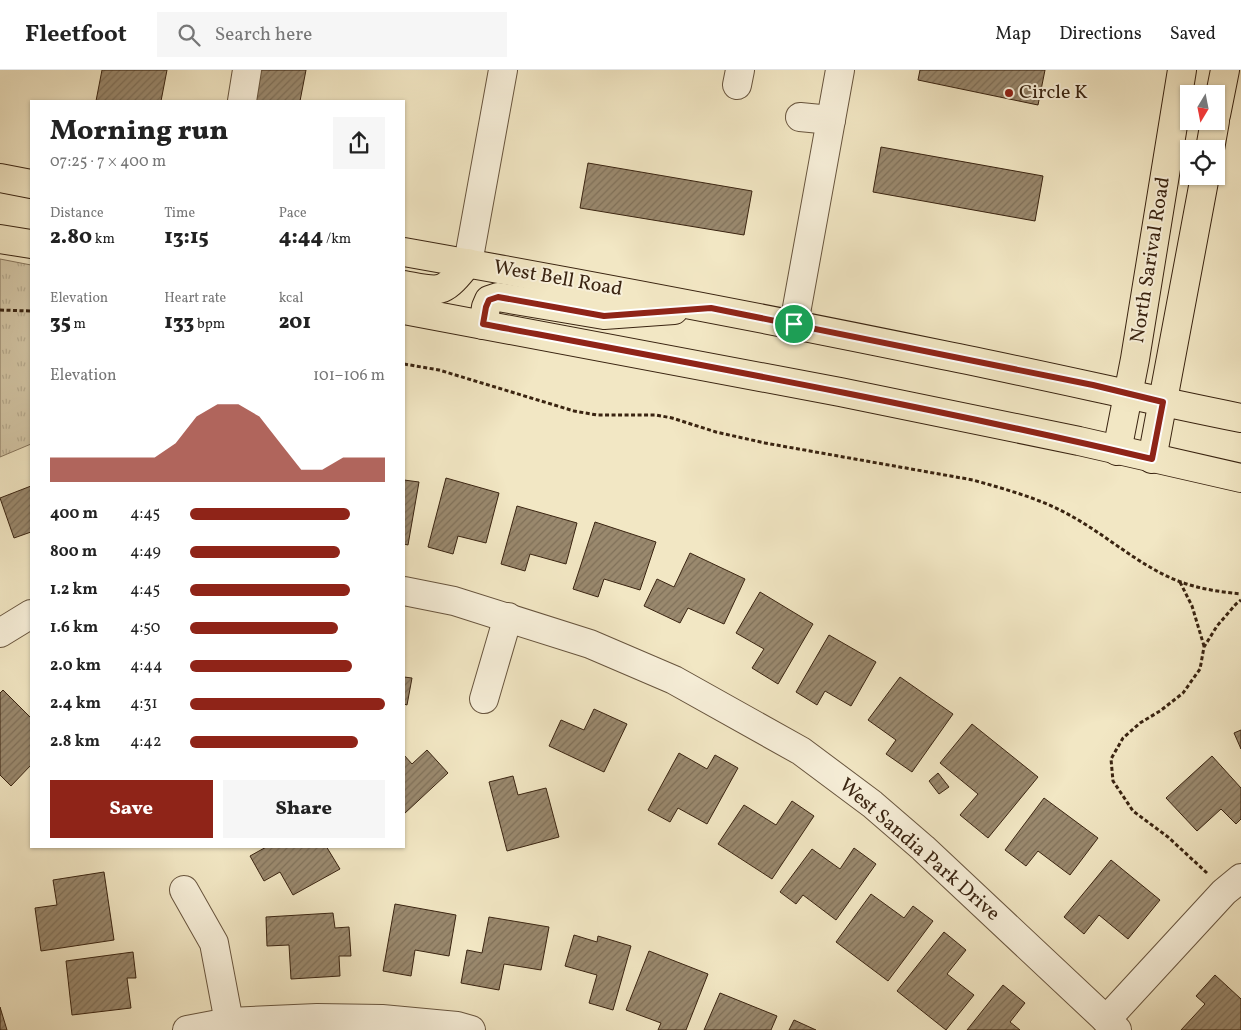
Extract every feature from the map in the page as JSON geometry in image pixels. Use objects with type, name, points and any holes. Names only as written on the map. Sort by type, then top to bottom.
[{"type":"main road","name":"North Sarival Road","points":[[1117,451],[1182,70]]},
{"type":"main road","points":[[1222,85],[1225,70]]},
{"type":"main road","points":[[0,178],[30,184]]},
{"type":"main road","name":"North Sarival Road","points":[[1152,459],[1203,185]]},
{"type":"main road","points":[[0,239],[30,244]]},
{"type":"main road","name":"West Bell Road","points":[[405,252],[794,324],[1093,385],[1241,418]]},
{"type":"main road","points":[[405,285],[440,290],[449,285],[468,263]]},
{"type":"main road","points":[[483,324],[489,300],[498,297],[604,316],[711,308]]},
{"type":"main road","points":[[405,310],[840,392],[1241,478]]},
{"type":"street","points":[[242,100],[247,70]]},
{"type":"street","points":[[468,263],[504,70]]},
{"type":"street","points":[[794,324],[840,70]]},
{"type":"street","points":[[800,117],[831,120]]},
{"type":"street","name":"West Sandia Park Drive","points":[[405,591],[454,600],[590,644],[674,680],[802,751],[872,804],[923,848],[1112,1025]]},
{"type":"street","points":[[0,633],[30,615]]},
{"type":"street","points":[[484,699],[508,617]]},
{"type":"street","points":[[1112,1025],[1233,885]]},
{"type":"street","points":[[184,890],[214,943],[229,1022]]},
{"type":"street","points":[[187,1030],[229,1022],[317,1018],[382,1019],[457,1026],[471,1030]]},
{"type":"path","points":[[0,310],[30,311]]},
{"type":"path","points":[[405,364],[439,370],[574,411],[598,415],[656,415],[765,444],[973,480],[1046,503],[1074,517],[1152,568],[1180,582],[1241,594]]},
{"type":"path","points":[[1180,582],[1192,606],[1204,646]]},
{"type":"path","points":[[1233,885],[1199,864],[1168,837],[1133,811],[1113,781],[1111,759],[1123,738],[1182,693],[1200,669],[1204,646],[1217,626],[1241,600]]},
{"type":"green space","points":[[0,259],[30,265],[30,444],[0,457]]},
{"type":"building","points":[[102,70],[167,70],[161,100],[96,100]]},
{"type":"building","points":[[250,70],[306,70],[300,100],[251,100]]},
{"type":"building","name":"Circle K","points":[[920,70],[1045,70],[1038,105],[918,80]]},
{"type":"building","points":[[881,147],[1043,176],[1035,221],[873,192]]},
{"type":"building","points":[[588,163],[752,191],[744,235],[580,208]]},
{"type":"building","points":[[446,478],[499,493],[486,543],[458,536],[453,554],[428,547]]},
{"type":"building","points":[[405,480],[419,482],[408,545],[405,544]]},
{"type":"building","points":[[30,486],[30,532],[14,538],[0,498]]},
{"type":"building","points":[[517,506],[577,523],[566,564],[530,554],[525,571],[501,564]]},
{"type":"building","points":[[595,522],[656,542],[640,590],[604,579],[598,597],[573,589]]},
{"type":"building","points":[[690,553],[745,579],[724,624],[688,608],[680,623],[644,606],[657,579],[674,587]]},
{"type":"building","points":[[760,592],[813,624],[778,684],[752,668],[764,649],[736,633]]},
{"type":"building","points":[[829,635],[876,662],[851,706],[825,691],[817,705],[796,692]]},
{"type":"building","points":[[405,677],[412,678],[407,705],[405,704]]},
{"type":"building","points":[[900,677],[953,714],[912,772],[886,754],[896,740],[868,720]]},
{"type":"building","points":[[3,690],[30,717],[30,766],[11,786],[0,775],[0,693]]},
{"type":"building","points":[[594,709],[627,724],[604,772],[549,746],[561,720],[584,730]]},
{"type":"building","points":[[972,724],[1038,777],[988,838],[960,815],[978,794],[940,763]]},
{"type":"building","points":[[1241,730],[1241,749],[1234,733]]},
{"type":"building","points":[[427,750],[448,773],[405,813],[405,756],[412,764]]},
{"type":"building","points":[[679,753],[707,769],[715,755],[738,768],[707,824],[678,808],[670,822],[648,810]]},
{"type":"building","points":[[1212,756],[1241,788],[1241,819],[1236,824],[1221,809],[1197,831],[1166,798]]},
{"type":"building","points":[[938,773],[949,787],[939,794],[929,781]]},
{"type":"building","points":[[513,776],[518,795],[546,788],[559,837],[507,851],[489,782]]},
{"type":"building","points":[[1044,798],[1098,838],[1070,875],[1038,851],[1026,866],[1005,850]]},
{"type":"building","points":[[792,801],[814,816],[772,879],[718,844],[744,805],[776,825]]},
{"type":"building","points":[[264,848],[327,848],[340,869],[293,895],[280,872],[264,881],[250,856]]},
{"type":"building","points":[[854,848],[876,864],[836,920],[803,895],[796,904],[780,892],[812,849],[840,869]]},
{"type":"building","points":[[1111,860],[1160,900],[1128,939],[1099,915],[1084,934],[1064,917]]},
{"type":"building","points":[[104,872],[114,940],[41,951],[35,908],[57,905],[53,880]]},
{"type":"building","points":[[871,894],[904,918],[913,906],[933,921],[888,981],[836,942]]},
{"type":"building","points":[[395,904],[456,915],[449,956],[415,950],[411,976],[383,971]]},
{"type":"building","points":[[333,913],[335,928],[349,927],[351,956],[339,956],[340,976],[291,979],[289,945],[267,946],[266,917]]},
{"type":"building","points":[[489,917],[549,927],[541,970],[504,964],[499,990],[461,983],[467,950],[482,953]]},
{"type":"building","points":[[944,932],[966,950],[947,974],[974,995],[946,1030],[897,991]]},
{"type":"building","points":[[574,935],[597,942],[598,936],[631,946],[613,1010],[589,1003],[597,975],[565,966]]},
{"type":"building","points":[[649,951],[708,974],[686,1030],[658,1030],[661,1023],[626,1010]]},
{"type":"building","points":[[133,952],[136,978],[127,978],[131,1008],[72,1015],[66,961]]},
{"type":"building","points":[[1215,975],[1241,999],[1241,1030],[1181,1030],[1205,1004],[1196,996]]},
{"type":"building","points":[[1003,985],[1025,1003],[1010,1022],[1020,1030],[967,1030]]},
{"type":"building","points":[[720,993],[777,1016],[771,1030],[704,1030]]},
{"type":"building","points":[[0,1007],[7,1030],[0,1030]]},
{"type":"building","points":[[794,1020],[816,1030],[789,1030]]},
{"type":"place","name":"Circle K","points":[[1009,93]]},
{"type":"route","points":[[498,297],[604,316],[711,308],[794,324],[1093,385],[1163,402],[1152,459],[840,392],[483,324],[489,300],[498,297]]}]
